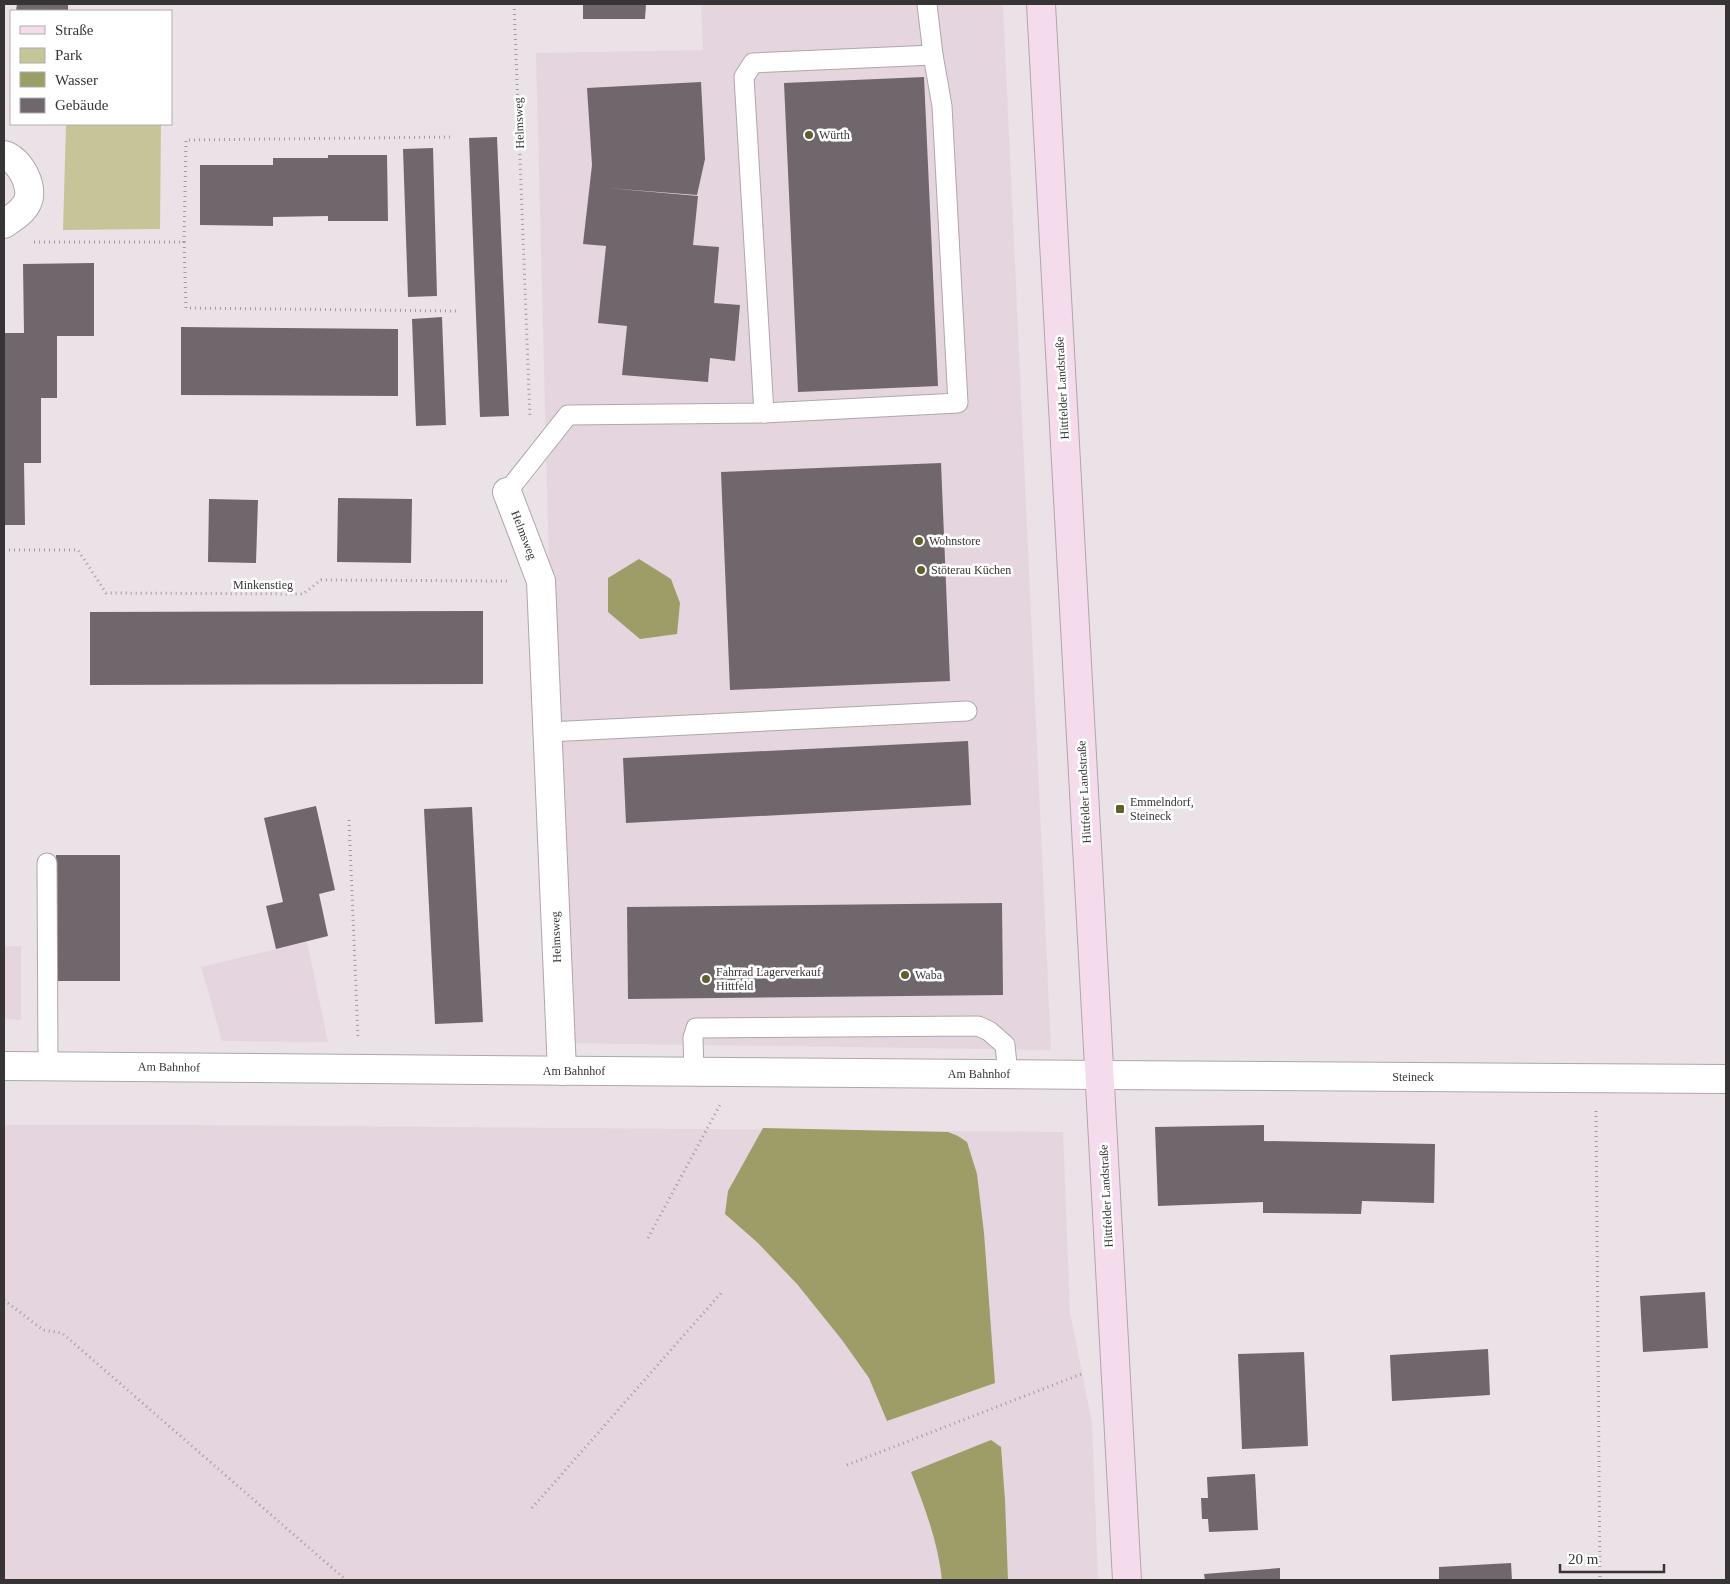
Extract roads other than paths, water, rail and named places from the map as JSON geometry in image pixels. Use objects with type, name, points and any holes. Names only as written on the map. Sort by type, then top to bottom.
[{"type":"main road","name":"Hittfelder Landstraße","points":[[1040,4],[1127,1580]]},
{"type":"street","points":[[4,155],[14,160],[22,170],[28,192],[28,202],[20,213],[4,224]]},
{"type":"street","name":"Helmsweg","points":[[507,492],[542,581],[562,1071]]},
{"type":"street","name":"Am Bahnhof","points":[[4,1066],[1100,1075]]},
{"type":"street","name":"Steineck","points":[[1100,1075],[1726,1079]]},
{"type":"lane","points":[[507,492],[568,415],[764,412],[958,403],[942,106],[933,56],[927,4]]},
{"type":"lane","points":[[764,412],[744,77],[753,63],[933,56]]},
{"type":"lane","points":[[548,732],[966,711]]},
{"type":"lane","points":[[47,862],[48,1066]]},
{"type":"lane","points":[[694,1071],[693,1038],[696,1028],[978,1026],[989,1031],[1005,1045],[1008,1074]]},
{"type":"water","points":[[639,559],[671,579],[680,603],[677,634],[640,639],[608,612],[608,578]]},
{"type":"water","points":[[763,1128],[948,1132],[967,1142],[977,1174],[984,1233],[995,1383],[887,1421],[869,1378],[842,1340],[797,1284],[758,1243],[725,1214],[728,1191]]},
{"type":"water","points":[[991,1440],[1001,1447],[1008,1580],[942,1580],[934,1539],[911,1472]]},
{"type":"place","name":"Würth","points":[[809,135]]},
{"type":"place","name":"Wohnstore","points":[[919,541]]},
{"type":"place","name":"Stöterau Küchen","points":[[921,570]]},
{"type":"place","name":"Emmelndorf, Steineck","points":[[1120,809]]},
{"type":"place","name":"Waba","points":[[905,975]]},
{"type":"place","name":"Fahrrad Lagerverkauf Hittfeld","points":[[706,979]]}]
